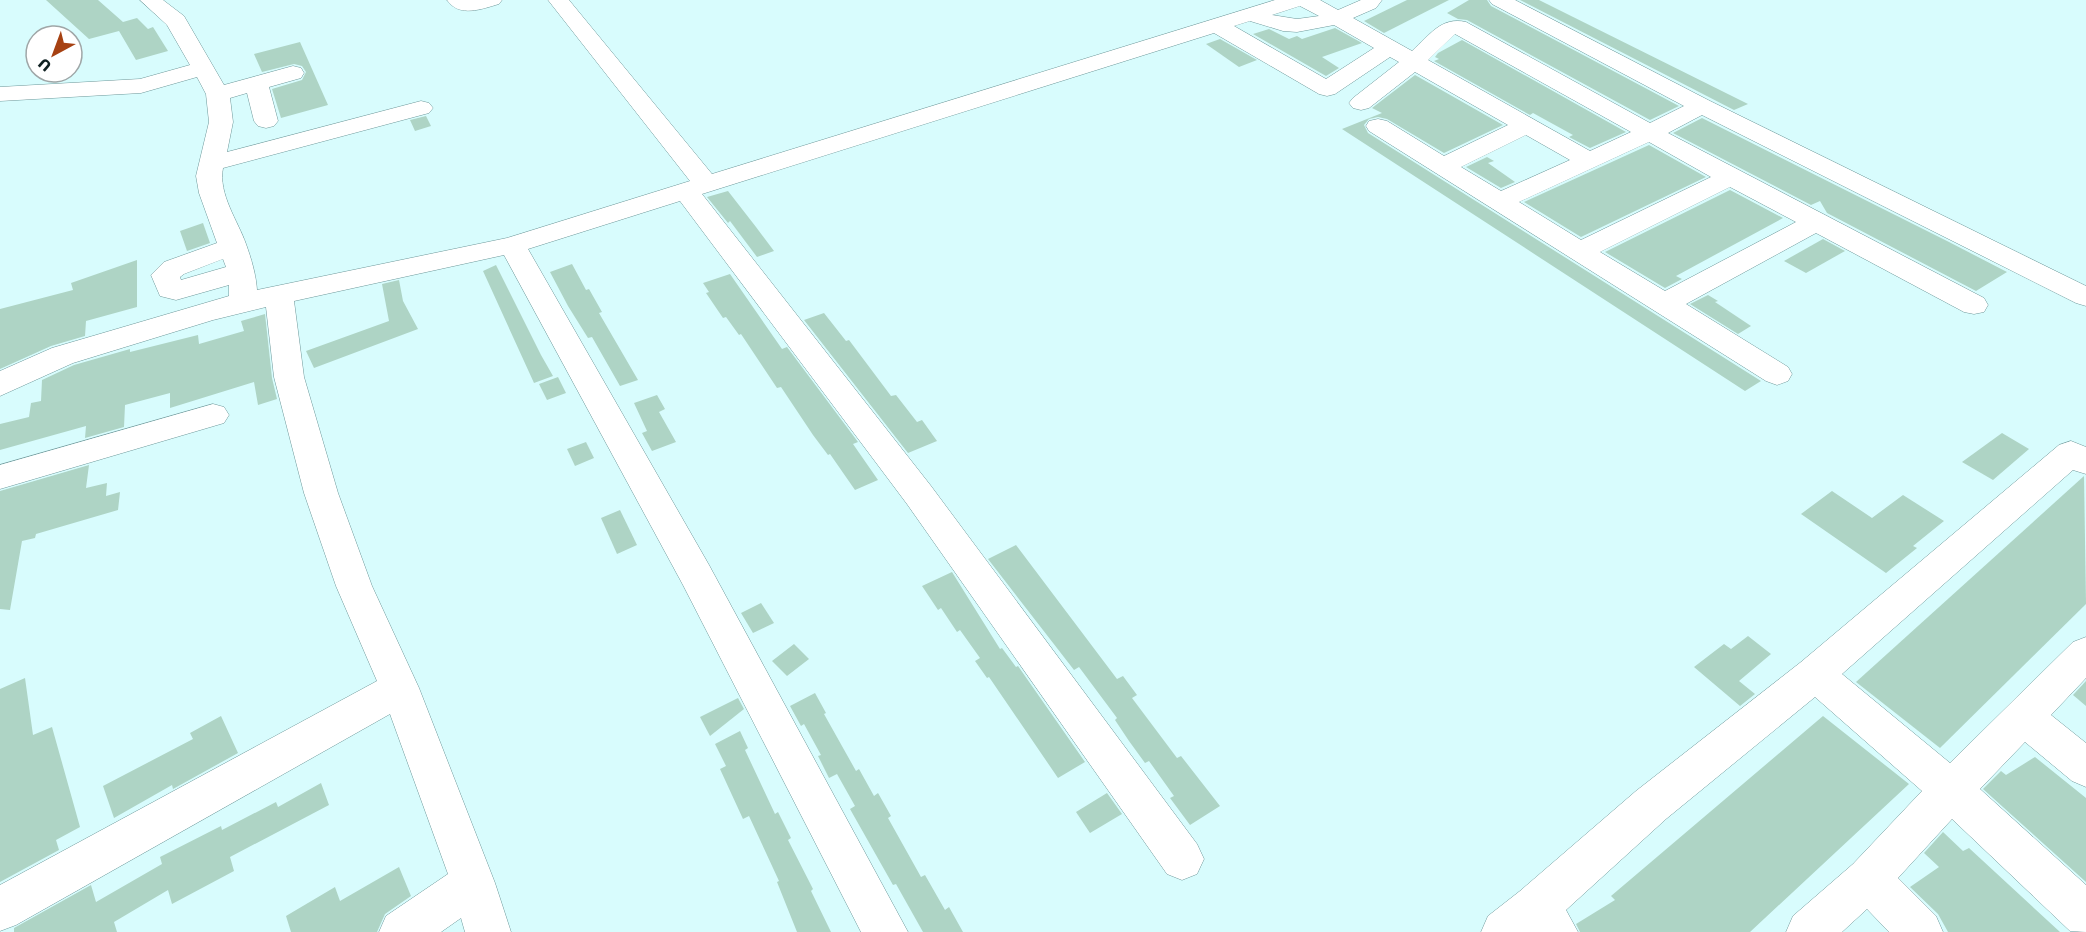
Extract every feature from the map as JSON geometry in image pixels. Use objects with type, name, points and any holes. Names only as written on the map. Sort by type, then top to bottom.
[{"type":"street","points":[[150,0],[176,21],[204,68],[219,101],[221,122],[209,176],[212,193],[242,272],[244,300]]},
{"type":"street","points":[[457,0],[458,3],[465,5],[492,0]]},
{"type":"street","points":[[558,0],[1182,859]]},
{"type":"street","points":[[1171,20],[1242,6],[1297,0]]},
{"type":"street","points":[[1305,0],[1588,160]]},
{"type":"street","points":[[1242,6],[1296,26],[1311,26],[1337,18],[1369,4],[1372,0]]},
{"type":"street","points":[[1499,0],[1702,106],[2086,297]]},
{"type":"street","points":[[2,382],[52,359],[244,300],[279,295],[512,244],[1218,26],[1242,6]]},
{"type":"street","points":[[1218,26],[1325,88],[1332,87],[1402,54],[1450,27],[1458,27],[1649,134],[1974,305]]},
{"type":"street","points":[[1361,103],[1402,54]]},
{"type":"street","points":[[0,94],[141,86],[204,68]]},
{"type":"street","points":[[219,101],[258,91],[292,73]]},
{"type":"street","points":[[258,91],[266,122]]},
{"type":"street","points":[[1500,201],[1649,134],[1702,106]]},
{"type":"street","points":[[212,163],[421,108]]},
{"type":"street","points":[[1443,166],[1527,125]]},
{"type":"street","points":[[1378,126],[1777,374]]},
{"type":"street","points":[[1580,250],[1730,177]]},
{"type":"street","points":[[1664,304],[1817,222]]},
{"type":"street","points":[[512,244],[696,575],[885,932]]},
{"type":"street","points":[[234,246],[174,268],[165,275],[170,290],[176,291],[242,272]]},
{"type":"street","points":[[279,295],[290,376],[321,493],[354,586],[400,688],[473,883],[488,932]]},
{"type":"street","points":[[0,477],[213,415]]},
{"type":"street","points":[[1521,927],[1651,805],[1815,674],[2081,451]]},
{"type":"street","points":[[1809,932],[1868,879],[1951,790],[2086,653]]},
{"type":"street","points":[[1815,674],[1951,790],[2086,915]]},
{"type":"street","points":[[0,909],[400,688]]},
{"type":"street","points":[[2025,717],[2086,768]]},
{"type":"street","points":[[1868,879],[1920,932]]},
{"type":"street","points":[[402,932],[473,883]]},
{"type":"building","points":[[46,0],[98,0],[123,22],[137,18],[148,29],[153,27],[168,51],[136,60],[119,31],[89,39],[84,34],[84,24],[72,24]]},
{"type":"building","points":[[1407,0],[1449,0],[1384,33],[1364,21]]},
{"type":"building","points":[[1469,0],[1487,0],[1491,6],[1679,106],[1650,120],[1467,20],[1458,19],[1447,13]]},
{"type":"building","points":[[1520,0],[1539,0],[1748,104],[1734,110]]},
{"type":"building","points":[[1335,28],[1362,43],[1322,57],[1339,68],[1326,76],[1253,34],[1269,29],[1289,39],[1297,36],[1302,39]]},
{"type":"building","points":[[1220,39],[1257,60],[1239,67],[1206,44]]},
{"type":"building","points":[[1462,40],[1626,132],[1590,148],[1569,137],[1573,135],[1533,113],[1530,115],[1434,61],[1439,59],[1435,57],[1438,53]]},
{"type":"building","points":[[300,42],[328,105],[281,118],[272,89],[302,80],[306,72],[302,66],[294,64],[262,72],[254,54]]},
{"type":"building","points":[[1415,75],[1503,125],[1444,153],[1387,119],[1378,117],[1369,119],[1364,125],[1368,133],[1761,381],[1745,391],[1342,129],[1382,113],[1372,108]]},
{"type":"building","points":[[426,116],[431,126],[415,131],[410,120]]},
{"type":"building","points":[[1702,118],[2007,272],[1976,291],[1827,213],[1820,201],[1811,205],[1673,133]]},
{"type":"building","points":[[1649,145],[1706,177],[1581,237],[1524,202]]},
{"type":"building","points":[[1487,157],[1494,161],[1488,163],[1515,182],[1501,188],[1466,167]]},
{"type":"building","points":[[1730,190],[1783,218],[1676,276],[1682,279],[1665,288],[1605,252]]},
{"type":"building","points":[[728,191],[774,251],[757,257],[730,221],[728,223],[707,197]]},
{"type":"building","points":[[203,223],[210,243],[187,251],[180,231]]},
{"type":"building","points":[[1823,239],[1845,251],[1806,273],[1784,261]]},
{"type":"building","points":[[137,260],[137,307],[86,321],[85,336],[51,346],[0,369],[0,309],[73,290],[71,283]]},
{"type":"building","points":[[572,264],[586,290],[589,289],[602,312],[599,313],[638,380],[620,386],[592,337],[588,338],[568,306],[550,272]]},
{"type":"building","points":[[496,265],[553,376],[534,383],[483,271]]},
{"type":"building","points":[[730,274],[782,349],[787,347],[858,442],[853,444],[878,480],[855,490],[830,454],[828,455],[813,435],[781,387],[777,388],[741,334],[739,335],[726,317],[723,318],[706,293],[709,292],[703,283]]},
{"type":"building","points":[[399,280],[403,301],[418,329],[314,368],[306,351],[389,321],[382,284]]},
{"type":"building","points":[[1708,295],[1751,326],[1738,334],[1690,304]]},
{"type":"building","points":[[824,313],[846,341],[849,340],[891,396],[896,395],[917,422],[922,420],[937,441],[908,453],[804,320]]},
{"type":"building","points":[[265,314],[272,378],[277,399],[258,405],[254,382],[170,408],[170,393],[125,405],[124,427],[85,438],[86,426],[0,450],[0,424],[29,417],[31,403],[41,401],[42,380],[74,365],[130,349],[130,352],[198,335],[199,344],[244,331],[241,321]]},
{"type":"building","points":[[558,377],[566,393],[547,400],[539,384]]},
{"type":"building","points":[[657,395],[665,409],[659,412],[676,442],[652,451],[642,433],[647,431],[634,403]]},
{"type":"building","points":[[2002,433],[2029,449],[1993,480],[1962,462]]},
{"type":"building","points":[[586,442],[594,458],[575,466],[567,449]]},
{"type":"building","points":[[89,465],[86,488],[107,483],[106,496],[120,492],[118,510],[36,534],[35,538],[22,541],[10,610],[0,609],[0,491]]},
{"type":"building","points":[[2084,476],[2086,604],[1940,748],[1856,682]]},
{"type":"building","points":[[1832,491],[1872,518],[1903,495],[1944,521],[1913,546],[1917,548],[1886,573],[1801,514]]},
{"type":"building","points":[[620,510],[637,545],[617,554],[601,518]]},
{"type":"building","points":[[1016,545],[1117,679],[1123,676],[1137,695],[1132,698],[1177,758],[1181,756],[1220,806],[1190,825],[1170,798],[1174,796],[1149,761],[1145,763],[1115,720],[1117,718],[1079,667],[1074,670],[988,559]]},
{"type":"building","points":[[952,572],[1000,649],[1002,648],[1016,667],[1018,666],[1085,762],[1058,778],[989,677],[987,678],[975,661],[980,658],[960,630],[957,632],[941,608],[938,610],[922,586]]},
{"type":"building","points":[[761,603],[774,623],[753,633],[741,613]]},
{"type":"building","points":[[1748,636],[1771,654],[1739,681],[1755,694],[1740,706],[1694,667],[1724,644],[1731,649]]},
{"type":"building","points":[[794,644],[809,659],[787,676],[772,661]]},
{"type":"building","points":[[25,678],[33,735],[52,727],[80,827],[56,840],[59,850],[0,882],[0,689]]},
{"type":"building","points":[[2086,681],[2086,706],[2073,695]]},
{"type":"building","points":[[815,693],[826,713],[824,714],[856,771],[859,769],[874,796],[878,793],[891,816],[888,818],[921,877],[925,875],[945,910],[949,907],[963,932],[923,932],[896,884],[893,885],[850,809],[855,806],[837,774],[829,778],[818,756],[821,755],[804,724],[801,726],[790,706]]},
{"type":"building","points":[[738,698],[744,709],[710,736],[700,717]]},
{"type":"building","points":[[221,716],[238,753],[173,789],[172,785],[114,818],[103,786],[193,739],[190,733]]},
{"type":"building","points":[[1823,716],[1909,784],[1750,932],[1580,932],[1576,924],[1615,900],[1611,896]]},
{"type":"building","points":[[740,731],[748,748],[745,750],[775,814],[778,812],[791,838],[788,840],[813,889],[811,891],[831,932],[797,932],[777,882],[779,881],[749,816],[743,819],[720,769],[726,766],[715,744]]},
{"type":"building","points":[[2035,757],[2086,798],[2086,882],[1983,789],[2001,771],[2006,775]]},
{"type":"building","points":[[321,783],[329,805],[230,857],[234,871],[172,904],[168,890],[114,922],[117,932],[14,932],[14,928],[91,885],[96,902],[162,864],[160,857],[221,826],[222,830],[276,802],[278,807]]},
{"type":"building","points":[[1107,793],[1122,814],[1090,833],[1076,812]]},
{"type":"building","points":[[1943,832],[1963,851],[1969,848],[2060,932],[1948,932],[1938,914],[1910,887],[1939,867],[1924,853]]},
{"type":"building","points":[[399,867],[411,896],[385,914],[377,932],[291,932],[286,916],[335,887],[340,901]]}]
